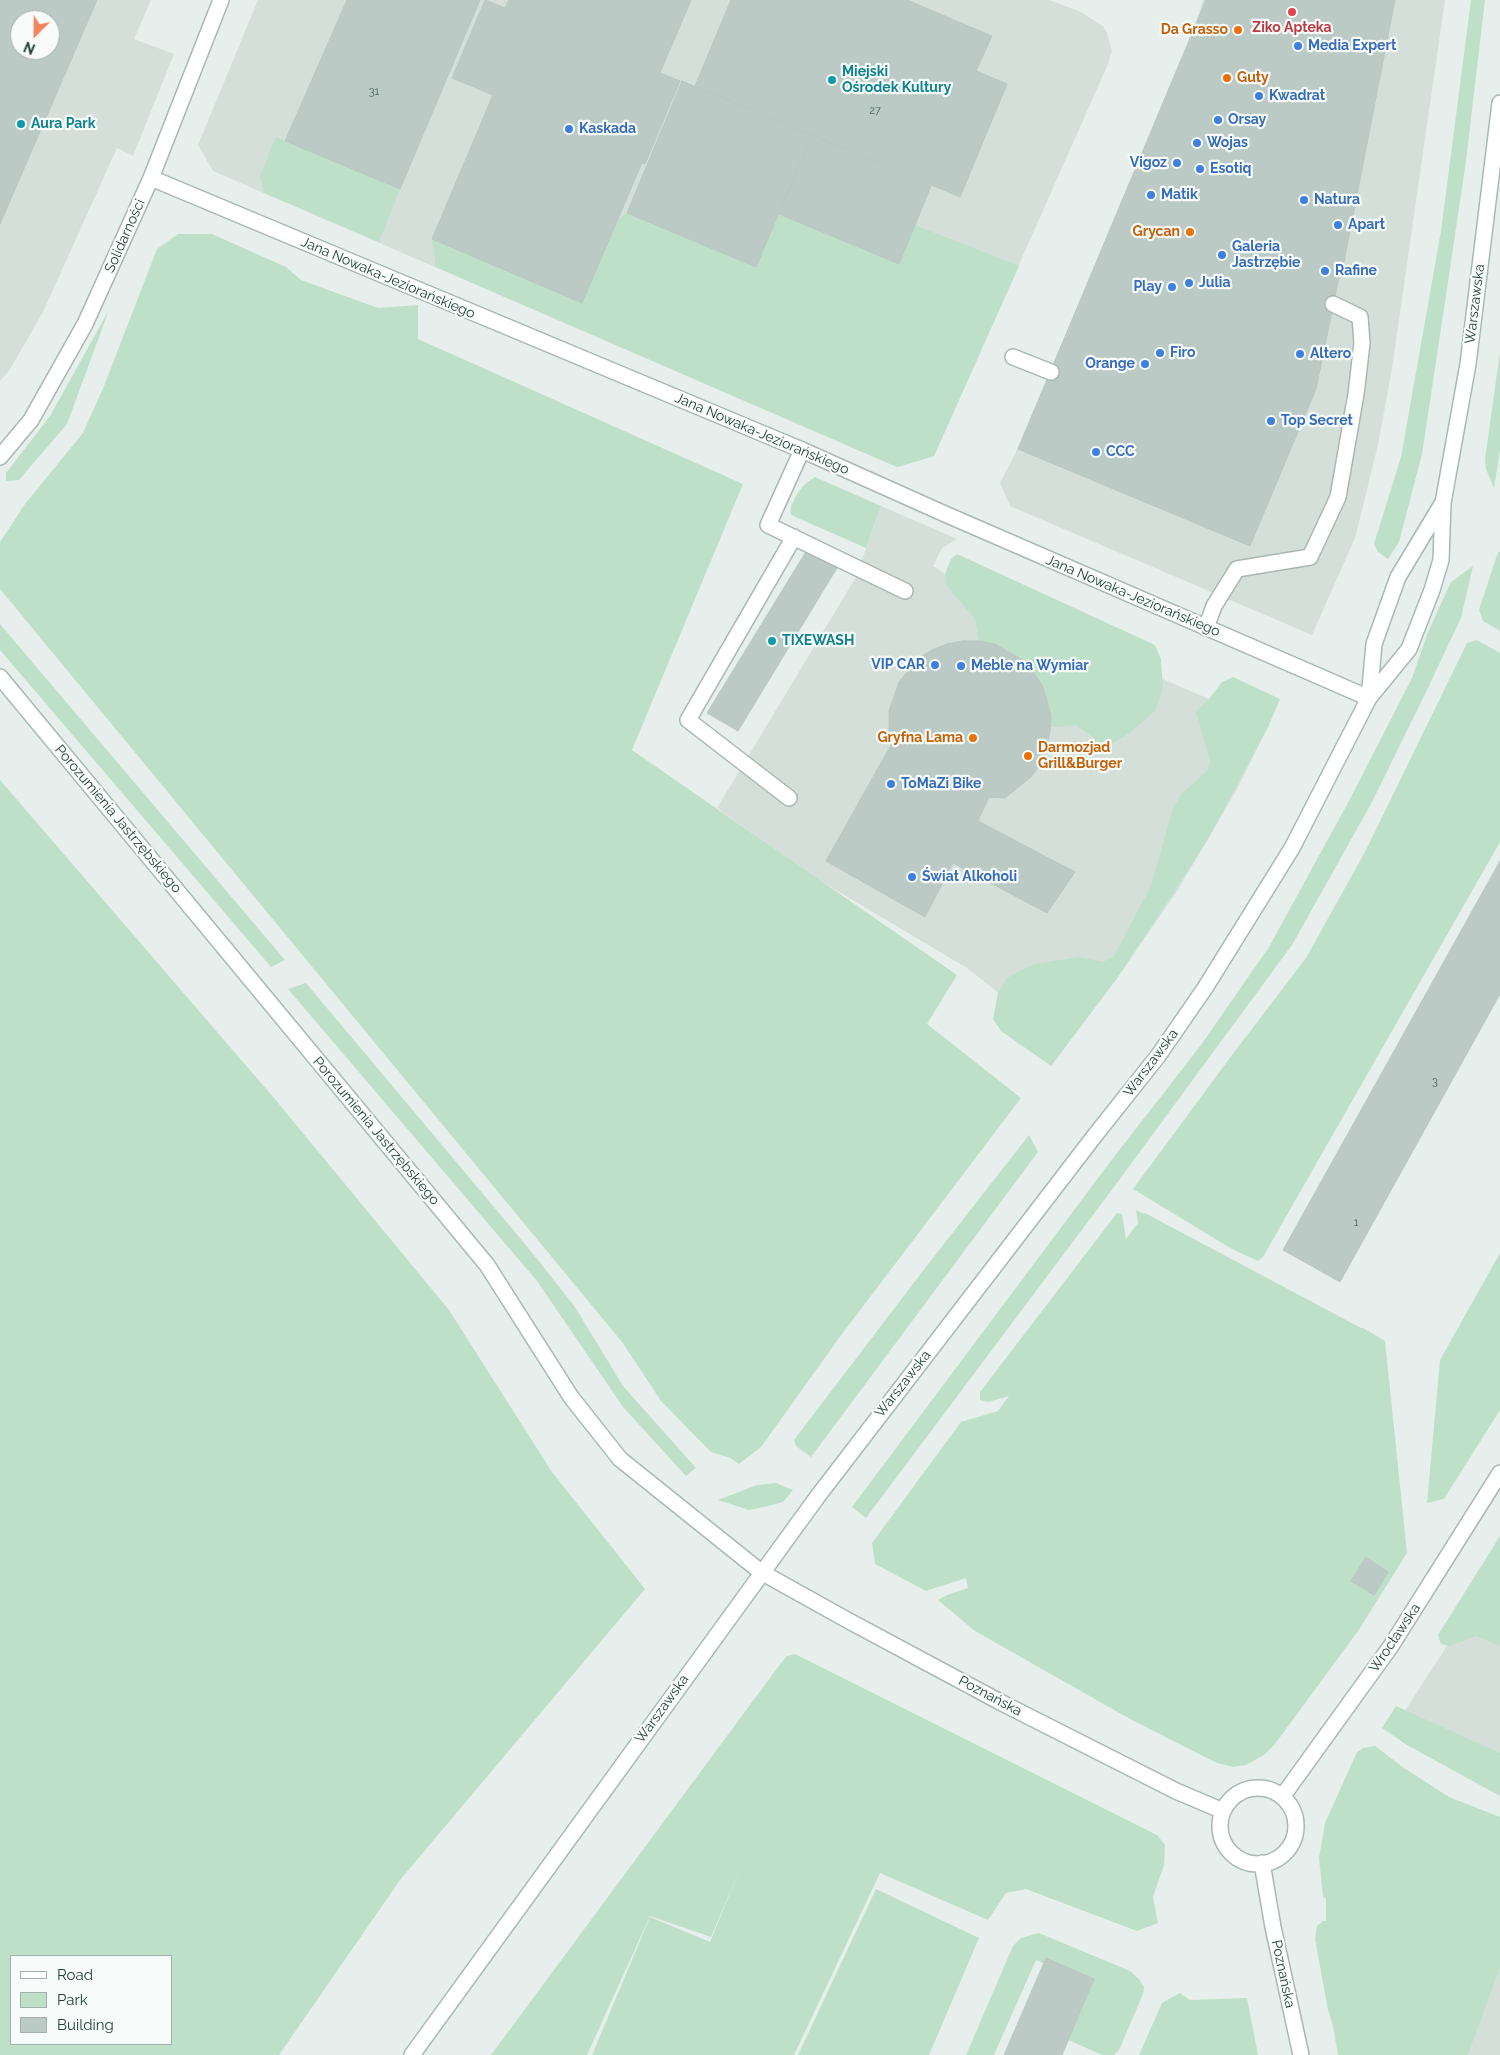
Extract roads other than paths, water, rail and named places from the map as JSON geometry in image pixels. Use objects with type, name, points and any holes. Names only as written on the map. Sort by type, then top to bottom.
[{"type":"street","name":"Solidarności","points":[[0,458],[31,420],[85,324],[151,178],[221,0]]},
{"type":"street","name":"Warszawska","points":[[412,2055],[761,1572],[902,1385],[1158,1056],[1205,988],[1292,848],[1369,698],[1409,649],[1432,590],[1441,560],[1443,503],[1468,364],[1500,103]]},
{"type":"street","name":"Jana Nowaka-Jeziorańskiego","points":[[151,178],[802,450],[1369,698]]},
{"type":"street","points":[[1206,628],[1214,606],[1236,569],[1310,557],[1338,497],[1356,394],[1362,343],[1360,317],[1333,304]]},
{"type":"street","points":[[1012,357],[1051,372]]},
{"type":"street","points":[[802,450],[768,524],[905,591]]},
{"type":"street","name":"Warszawska","points":[[1369,698],[1374,644],[1398,577],[1443,503]]},
{"type":"street","points":[[789,798],[688,720],[794,537]]},
{"type":"street","name":"Porozumienia Jastrzębskiego","points":[[0,676],[487,1265],[571,1397],[620,1459],[761,1572]]},
{"type":"street","name":"Wrocławska","points":[[1282,1797],[1391,1646],[1500,1473]]},
{"type":"street","name":"Poznańska","points":[[761,1572],[1002,1703],[1176,1791],[1223,1812]]},
{"type":"street","points":[[1251,1789],[1269,1790],[1282,1797],[1292,1809],[1295,1820],[1296,1831],[1293,1841],[1287,1850],[1279,1858],[1262,1863],[1249,1863],[1240,1860],[1227,1847],[1220,1830],[1223,1812],[1234,1797],[1251,1789]]},
{"type":"street","name":"Poznańska","points":[[1262,1863],[1273,1927],[1301,2055]]},
{"type":"place","name":"Ziko Apteka","points":[[1292,12]]},
{"type":"place","name":"Da Grasso","points":[[1238,30]]},
{"type":"place","name":"Media Expert","points":[[1298,46]]},
{"type":"place","name":"Guty","points":[[1227,78]]},
{"type":"place","name":"Miejski Ośrodek Kultury","points":[[832,80]]},
{"type":"place","name":"Kwadrat","points":[[1259,96]]},
{"type":"place","name":"Orsay","points":[[1218,120]]},
{"type":"place","name":"Aura Park","points":[[21,124]]},
{"type":"place","name":"Kaskada","points":[[569,129]]},
{"type":"place","name":"Wojas","points":[[1197,143]]},
{"type":"place","name":"Vigoz","points":[[1177,163]]},
{"type":"place","name":"Esotiq","points":[[1200,169]]},
{"type":"place","name":"Matik","points":[[1151,195]]},
{"type":"place","name":"Natura","points":[[1304,200]]},
{"type":"place","name":"Apart","points":[[1338,225]]},
{"type":"place","name":"Grycan","points":[[1190,232]]},
{"type":"place","name":"Galeria Jastrzębie","points":[[1222,255]]},
{"type":"place","name":"Rafine","points":[[1325,271]]},
{"type":"place","name":"Julia","points":[[1189,283]]},
{"type":"place","name":"Play","points":[[1172,287]]},
{"type":"place","name":"Firo","points":[[1160,353]]},
{"type":"place","name":"Altero","points":[[1300,354]]},
{"type":"place","name":"Orange","points":[[1145,364]]},
{"type":"place","name":"Top Secret","points":[[1271,421]]},
{"type":"place","name":"CCC","points":[[1096,452]]},
{"type":"place","name":"TIXEWASH","points":[[772,641]]},
{"type":"place","name":"VIP CAR","points":[[935,665]]},
{"type":"place","name":"Meble na Wymiar","points":[[961,666]]},
{"type":"place","name":"Gryfna Lama","points":[[973,738]]},
{"type":"place","name":"Darmozjad Grill&Burger","points":[[1028,756]]},
{"type":"place","name":"ToMaZi Bike","points":[[891,784]]},
{"type":"place","name":"Świat Alkoholi","points":[[912,877]]}]
